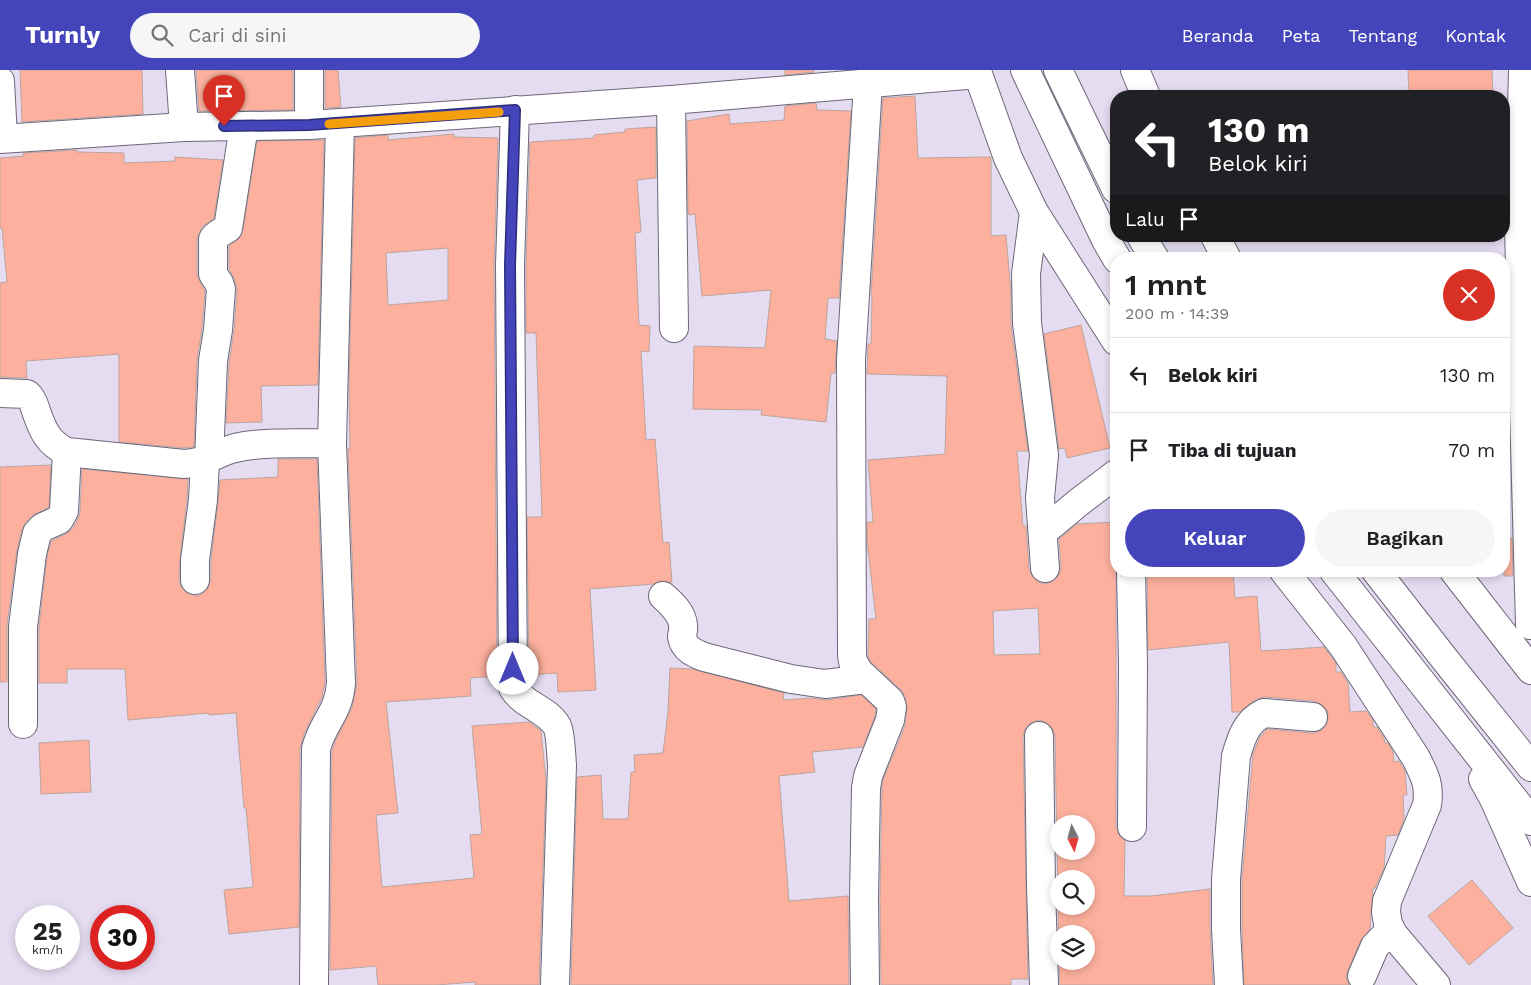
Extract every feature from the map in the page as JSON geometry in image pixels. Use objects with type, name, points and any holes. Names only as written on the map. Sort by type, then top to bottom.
[{"type":"main road","points":[[180,70],[184,127]]},
{"type":"main road","points":[[309,70],[309,125]]},
{"type":"main road","points":[[1025,70],[1113,252]]},
{"type":"main road","points":[[1058,70],[1110,177]]},
{"type":"main road","points":[[1135,70],[1143,90]]},
{"type":"main road","points":[[1522,70],[1520,229],[1530,625],[1528,666]]},
{"type":"main road","points":[[0,81],[1,138],[184,127],[340,123],[671,100],[868,84],[977,72],[1008,158],[1034,212],[1110,332]]},
{"type":"main road","points":[[865,985],[866,788],[868,776],[890,720],[892,707],[890,701],[856,667],[852,655],[851,360],[868,84]]},
{"type":"main road","points":[[671,100],[674,328]]},
{"type":"main road","points":[[515,110],[510,265],[513,688],[520,697],[549,717],[557,727],[559,734],[562,765],[555,985]]},
{"type":"main road","points":[[314,985],[316,749],[320,734],[329,722],[337,704],[341,683],[332,443],[340,123]]},
{"type":"main road","points":[[195,580],[195,560],[207,460],[213,361],[218,330],[220,283],[213,274],[213,238],[228,228],[244,126]]},
{"type":"main road","points":[[1034,212],[1026,274],[1027,313],[1044,455],[1040,498],[1045,568]]},
{"type":"main road","points":[[0,393],[27,394],[30,396],[48,440],[67,452],[195,464],[234,448],[263,445],[332,443]]},
{"type":"main road","points":[[23,724],[23,627],[32,554],[37,533],[43,527],[59,520],[64,511],[67,452]]},
{"type":"main road","points":[[1042,532],[1110,479]]},
{"type":"main road","points":[[1130,577],[1133,664],[1132,827]]},
{"type":"main road","points":[[1289,577],[1343,646],[1416,758],[1425,776],[1429,791],[1427,806],[1387,901],[1386,912],[1391,930],[1436,985]]},
{"type":"main road","points":[[1339,577],[1531,821]]},
{"type":"main road","points":[[1381,577],[1442,657],[1531,767]]},
{"type":"main road","points":[[1459,577],[1528,666]]},
{"type":"main road","points":[[663,596],[675,606],[679,614],[683,625],[682,636],[684,644],[692,652],[704,657],[799,680],[825,684],[866,679]]},
{"type":"main road","points":[[1436,701],[1464,745],[1494,799],[1531,882]]},
{"type":"main road","points":[[1229,985],[1226,879],[1236,756],[1241,739],[1249,725],[1264,713],[1313,717]]},
{"type":"main road","points":[[1039,736],[1044,985]]},
{"type":"main road","points":[[1362,976],[1375,946],[1391,930]]},
{"type":"building","points":[[20,70],[142,70],[143,114],[22,122]]},
{"type":"building","points":[[196,70],[293,70],[293,110],[199,111]]},
{"type":"building","points":[[325,70],[338,70],[341,107],[325,108]]},
{"type":"building","points":[[785,70],[814,70],[814,72],[785,75]]},
{"type":"building","points":[[1408,70],[1492,70],[1493,90],[1409,90]]},
{"type":"building","points":[[915,96],[918,158],[991,157],[991,236],[1006,235],[1011,293],[1011,325],[1028,451],[1017,451],[1023,526],[1026,526],[1029,569],[1032,576],[1038,582],[1046,584],[1053,581],[1059,575],[1061,567],[1059,539],[1077,524],[1110,522],[1110,577],[1116,577],[1116,827],[1119,835],[1125,841],[1124,896],[1151,896],[1210,889],[1213,985],[1060,985],[1059,970],[1095,970],[1095,925],[1058,925],[1058,915],[1095,915],[1095,870],[1057,870],[1057,860],[1095,860],[1095,815],[1056,815],[1055,736],[1052,728],[1047,723],[1039,720],[1031,723],[1025,729],[1023,736],[1028,979],[1011,979],[1011,985],[881,985],[882,789],[883,780],[905,726],[907,709],[905,696],[901,690],[868,657],[869,619],[876,619],[867,541],[867,522],[873,522],[868,460],[945,454],[947,376],[867,374],[868,344],[871,344],[883,98]],"holes":[[[1038,608],[1040,654],[994,655],[993,611]]]},
{"type":"building","points":[[816,103],[817,110],[851,111],[839,298],[828,298],[825,339],[837,341],[835,373],[831,373],[826,422],[761,415],[762,410],[693,409],[694,346],[765,348],[771,290],[702,296],[695,214],[689,215],[688,212],[687,121],[729,114],[730,124],[784,120],[785,106]]},
{"type":"building","points":[[656,127],[656,178],[637,180],[641,232],[635,233],[639,325],[650,326],[649,352],[641,351],[646,440],[655,439],[663,543],[669,542],[672,583],[659,581],[654,584],[590,589],[596,690],[558,692],[557,673],[529,675],[527,517],[542,517],[536,333],[526,333],[530,142],[594,138],[594,135],[625,132],[625,129]]},
{"type":"building","points":[[454,134],[454,137],[498,138],[494,265],[497,676],[470,678],[471,696],[386,702],[398,813],[376,815],[382,887],[474,878],[470,835],[482,834],[472,726],[529,722],[541,731],[546,780],[539,985],[475,985],[475,982],[436,985],[378,985],[376,966],[330,970],[332,751],[352,708],[357,683],[348,449],[350,449],[349,388],[355,138],[388,135],[388,140]],"holes":[[[448,248],[448,300],[388,305],[386,253]]]},
{"type":"building","points":[[324,140],[318,385],[261,386],[262,422],[226,423],[229,363],[237,290],[229,269],[229,246],[241,236],[243,230],[257,141]]},
{"type":"building","points":[[77,150],[77,152],[124,153],[124,163],[175,161],[175,157],[223,160],[214,218],[202,227],[197,239],[197,275],[205,291],[197,360],[194,447],[184,448],[119,442],[119,354],[26,361],[27,378],[0,377],[0,283],[7,282],[2,228],[0,228],[0,158],[24,156],[23,153]]},
{"type":"building","points":[[1081,325],[1110,448],[1067,458],[1065,448],[1059,449],[1044,334]]},
{"type":"building","points":[[278,459],[317,459],[325,682],[322,697],[304,734],[300,749],[299,927],[229,934],[224,890],[253,887],[236,713],[209,715],[209,713],[128,720],[125,669],[67,669],[67,683],[39,683],[39,628],[47,557],[51,541],[66,534],[73,528],[78,519],[82,469],[188,479],[179,580],[181,587],[187,593],[195,596],[202,594],[208,588],[211,580],[211,561],[220,480],[278,477]]},
{"type":"building","points":[[51,465],[49,507],[32,516],[26,522],[22,529],[17,550],[7,625],[7,682],[0,682],[0,467]]},
{"type":"building","points":[[1510,538],[1512,538],[1513,576],[1510,576]]},
{"type":"building","points":[[1147,577],[1233,577],[1235,598],[1257,596],[1261,651],[1324,647],[1336,663],[1336,672],[1341,672],[1348,683],[1350,712],[1366,711],[1373,720],[1373,727],[1377,727],[1385,743],[1388,743],[1393,752],[1394,762],[1399,761],[1405,771],[1407,795],[1403,795],[1404,819],[1398,835],[1386,836],[1384,868],[1375,888],[1373,888],[1370,929],[1361,940],[1348,970],[1346,977],[1349,985],[1244,985],[1242,880],[1253,754],[1259,739],[1267,729],[1312,733],[1320,731],[1326,726],[1328,719],[1327,710],[1321,704],[1314,701],[1265,697],[1256,699],[1240,712],[1232,712],[1229,642],[1148,650]]},
{"type":"building","points":[[670,668],[692,669],[784,693],[783,700],[810,698],[827,700],[861,695],[876,709],[863,747],[812,752],[815,772],[779,776],[789,901],[848,896],[849,985],[571,985],[577,777],[601,775],[603,819],[628,819],[631,772],[635,772],[634,755],[663,753],[668,712]]},
{"type":"building","points":[[89,740],[91,792],[41,794],[39,743]]},
{"type":"building","points":[[1472,880],[1513,928],[1469,965],[1428,916]]},
{"type":"slow traffic","points":[[329,124],[499,112]]},
{"type":"route","points":[[224,126],[309,125],[515,110],[510,265],[513,669]]}]
